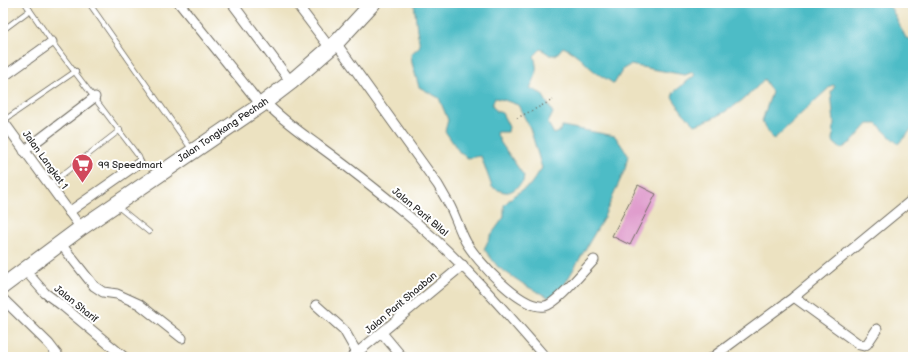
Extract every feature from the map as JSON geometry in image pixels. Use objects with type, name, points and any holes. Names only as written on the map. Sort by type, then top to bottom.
[{"type":"main road","name":"Jalan Tongkang Pechah","points":[[3,286],[60,243],[74,218],[115,204],[263,104],[333,46],[365,6]]},
{"type":"street","name":"Jalan Parit Bilal","points":[[179,3],[263,104],[320,146],[405,213],[441,244],[463,266],[545,357]]},
{"type":"street","points":[[232,3],[291,82]]},
{"type":"street","points":[[296,3],[333,46],[438,185],[475,256],[502,284],[518,296],[536,306],[546,306],[558,298],[594,260]]},
{"type":"street","points":[[3,77],[52,42]]},
{"type":"street","points":[[24,151],[95,97]]},
{"type":"street","name":"Jalan Langkat 1","points":[[3,121],[74,218]]},
{"type":"street","points":[[74,218],[139,163]]},
{"type":"street","points":[[713,357],[794,297],[913,199]]},
{"type":"street","points":[[60,243],[94,286],[103,292],[117,294],[139,304],[182,338]]},
{"type":"street","name":"Jalan Parit Shaaban","points":[[355,351],[382,333],[463,266]]},
{"type":"street","name":"Jalan Sharif","points":[[24,269],[45,293],[121,355]]},
{"type":"street","points":[[794,297],[860,345],[864,346],[867,344],[877,329]]},
{"type":"street","points":[[3,299],[49,344],[59,357]]},
{"type":"street","points":[[316,305],[344,330],[355,351]]},
{"type":"street","points":[[382,333],[402,357]]},
{"type":"lane","points":[[25,3],[52,42],[76,71],[120,130],[139,157],[139,163]]},
{"type":"lane","points":[[89,3],[193,151]]},
{"type":"lane","points":[[3,30],[30,10]]},
{"type":"lane","points":[[3,121],[76,71]]},
{"type":"lane","points":[[49,185],[120,130]]},
{"type":"lane","points":[[115,204],[149,232]]},
{"type":"path","points":[[517,118],[553,100]]},
{"type":"water","points":[[414,3],[882,3],[891,8],[906,38],[913,40],[913,128],[898,144],[877,124],[868,124],[853,141],[841,149],[833,142],[834,123],[831,92],[835,86],[832,85],[773,140],[762,121],[772,92],[764,79],[757,87],[733,107],[715,117],[695,125],[683,113],[672,97],[674,92],[695,75],[693,72],[685,75],[630,65],[623,69],[614,84],[589,67],[578,56],[563,47],[556,55],[550,55],[541,49],[534,56],[536,72],[530,88],[542,94],[553,113],[548,123],[554,134],[559,132],[562,126],[615,136],[628,155],[625,169],[603,219],[562,289],[550,298],[528,287],[498,267],[484,249],[491,235],[504,217],[504,205],[513,196],[530,185],[542,168],[530,128],[518,105],[495,98],[492,105],[496,111],[502,113],[509,127],[508,132],[496,132],[501,143],[524,176],[523,182],[512,191],[505,192],[492,187],[481,156],[468,158],[460,153],[445,131],[448,120],[439,98],[419,87],[411,54],[420,46]]},
{"type":"building","points":[[638,185],[656,194],[630,245],[612,236]]},
{"type":"place","name":"99 Speedmart","points":[[83,184]]}]
